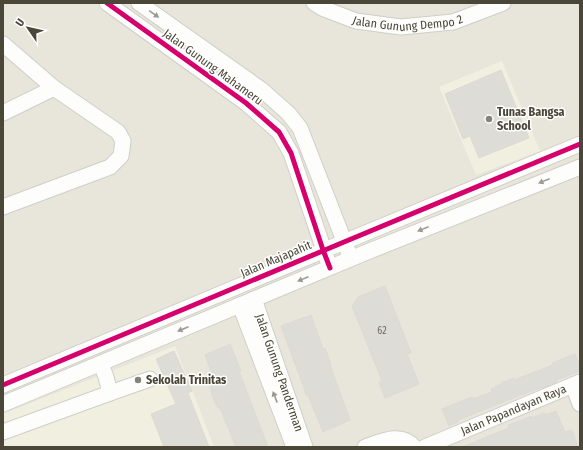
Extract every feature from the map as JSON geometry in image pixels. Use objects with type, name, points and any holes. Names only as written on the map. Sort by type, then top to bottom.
[{"type":"street","name":"Jalan Gunung Mahameru","points":[[107,3],[246,103],[280,132],[291,153],[330,268]]},
{"type":"street","name":"Jalan Gunung Mahameru","points":[[139,3],[262,90],[288,113],[300,128],[351,259]]},
{"type":"street","name":"Jalan Gunung Dempo 2","points":[[314,3],[322,8],[356,21],[401,27],[452,22],[503,3]]},
{"type":"street","points":[[159,40],[170,25]]},
{"type":"street","points":[[3,44],[54,88],[118,132],[124,141],[121,156],[110,167],[3,207]]},
{"type":"street","points":[[3,113],[54,88]]},
{"type":"street","name":"Jalan Majapahit","points":[[3,385],[323,250],[580,144]]},
{"type":"street","points":[[3,404],[351,259],[580,167]]},
{"type":"street","name":"Jalan Gunung Panderman","points":[[247,302],[294,447]]},
{"type":"street","name":"Jalan Gunung Panderman","points":[[247,302],[305,447]]},
{"type":"street","points":[[101,364],[110,393]]},
{"type":"street","points":[[3,432],[150,379]]},
{"type":"street","points":[[577,384],[580,404]]},
{"type":"street","name":"Jalan Papandayan Raya","points":[[425,447],[577,384]]},
{"type":"street","points":[[365,447],[394,438],[410,443],[414,447]]},
{"type":"shaded area","points":[[3,3],[580,3],[580,447],[3,447]]},
{"type":"shaded area","name":"Tunas Bangsa School","points":[[502,61],[540,151],[476,175],[439,87]]},
{"type":"shaded area","name":"Sekolah Trinitas","points":[[175,346],[214,447],[3,447],[3,414]]},
{"type":"building","name":"Tunas Bangsa School","points":[[501,70],[529,138],[479,158],[470,136],[463,139],[445,94]]},
{"type":"building","points":[[385,286],[411,353],[407,354],[419,384],[385,398],[379,382],[382,381],[352,306],[358,297]]},
{"type":"building","points":[[311,315],[323,349],[325,348],[350,420],[323,432],[308,395],[307,396],[281,326]]},
{"type":"building","points":[[230,344],[268,447],[236,447],[220,408],[218,408],[213,398],[210,386],[216,384],[205,355]]},
{"type":"building","points":[[174,351],[192,391],[188,393],[209,447],[164,447],[151,414],[176,404],[156,359]]},
{"type":"building","points":[[575,354],[580,366],[580,371],[556,380],[557,382],[548,386],[534,390],[458,420],[459,421],[449,426],[442,409],[472,397],[473,399],[492,392],[491,389],[502,384],[501,383],[513,378],[514,380],[553,365],[552,363]]},
{"type":"building","points":[[556,411],[565,432],[572,430],[578,447],[462,447],[509,428],[508,425],[532,416],[532,418],[544,413],[545,415]]},
{"type":"cycle path","points":[[107,3],[246,103],[279,132],[291,153],[330,268]]},
{"type":"cycle path","points":[[3,385],[580,144]]},
{"type":"place","name":"Tunas Bangsa School","points":[[489,119]]},
{"type":"place","name":"Sekolah Trinitas","points":[[138,380]]}]
